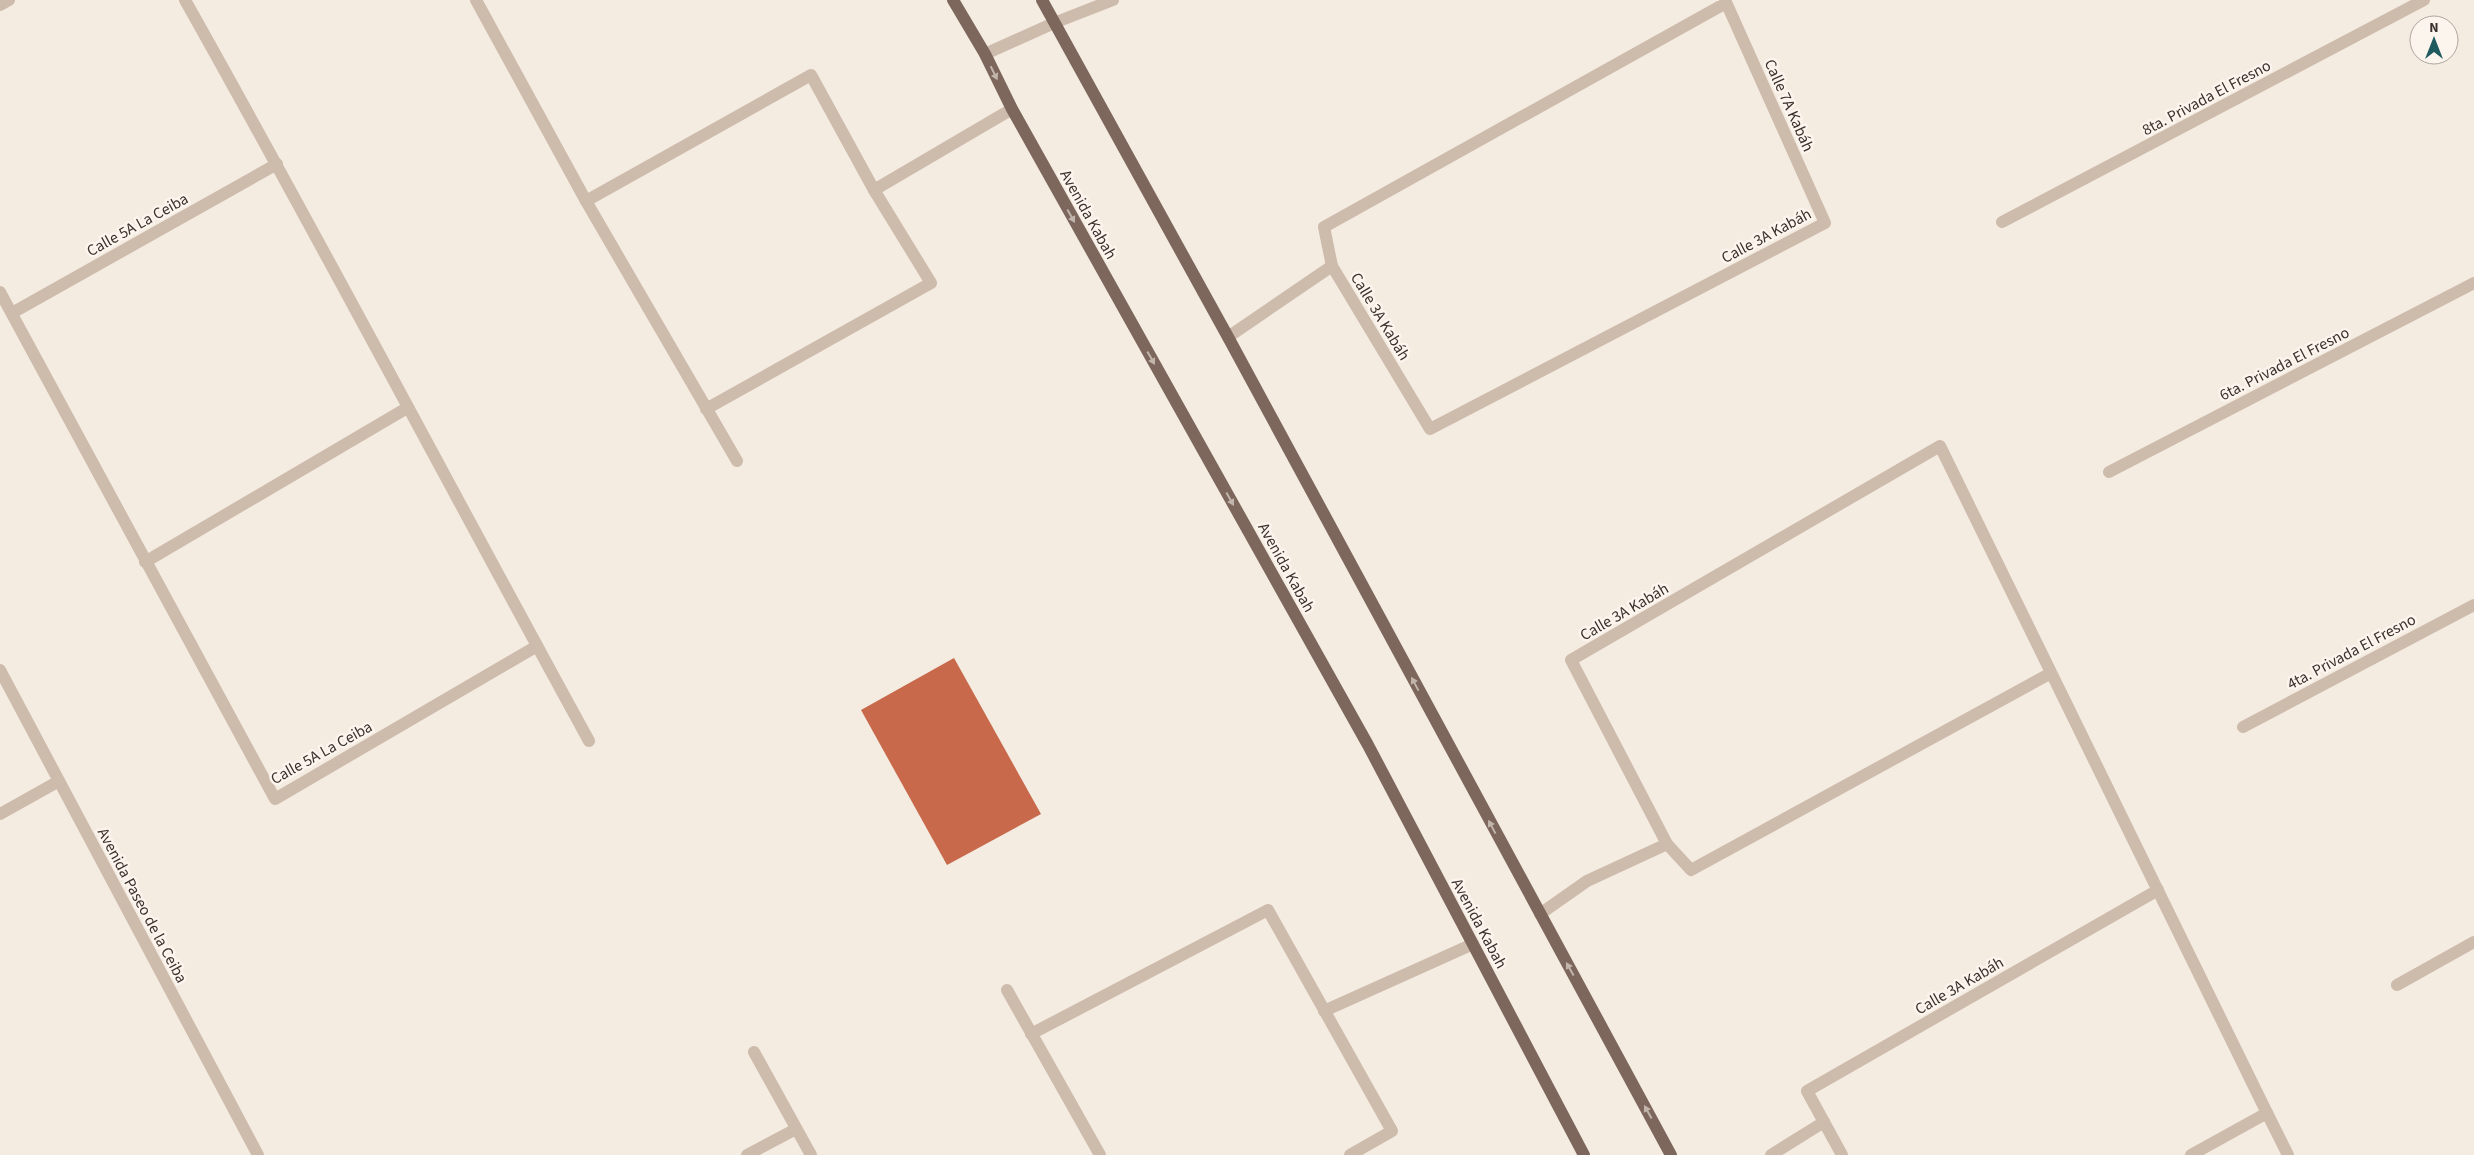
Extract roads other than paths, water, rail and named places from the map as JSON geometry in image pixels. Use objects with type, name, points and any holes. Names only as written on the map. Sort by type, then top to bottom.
[{"type":"main road","name":"Avenida Kabah","points":[[953,0],[985,54],[1012,109],[1368,745],[1584,1155]]},
{"type":"main road","points":[[1042,0],[1228,337],[1671,1155]]},
{"type":"street","points":[[0,5],[9,0]]},
{"type":"street","points":[[185,0],[277,164],[406,408],[589,741]]},
{"type":"street","points":[[476,0],[586,201],[736,460]]},
{"type":"street","points":[[985,54],[1054,23],[1113,0]]},
{"type":"street","name":"8ta. Privada El Fresno","points":[[2002,222],[2424,0]]},
{"type":"street","name":"Calle 7A Kabáh","points":[[1726,1],[1825,223]]},
{"type":"street","name":"Calle 3A Kabáh","points":[[1726,1],[1324,227],[1332,266],[1430,429],[1825,223]]},
{"type":"street","points":[[586,201],[811,74],[874,190],[931,283],[706,409]]},
{"type":"street","points":[[874,190],[1012,109]]},
{"type":"street","name":"Calle 5A La Ceiba","points":[[12,313],[277,164]]},
{"type":"street","points":[[1228,337],[1332,266]]},
{"type":"street","name":"6ta. Privada El Fresno","points":[[2109,472],[2474,283]]},
{"type":"street","name":"Calle 5A La Ceiba","points":[[0,292],[275,799],[537,646]]},
{"type":"street","points":[[145,562],[406,408]]},
{"type":"street","name":"Calle 3A Kabáh","points":[[2052,673],[1691,870],[1667,844],[1571,660],[1940,446],[2052,673],[2288,1155]]},
{"type":"street","name":"4ta. Privada El Fresno","points":[[2242,727],[2474,605]]},
{"type":"street","name":"Avenida Paseo de la Ceiba","points":[[0,670],[258,1155]]},
{"type":"street","points":[[0,814],[59,781]]},
{"type":"street","points":[[1540,914],[1587,882],[1667,844]]},
{"type":"street","name":"Calle 3A Kabáh","points":[[1842,1155],[1807,1091],[2158,890]]},
{"type":"street","points":[[1031,1034],[1268,910],[1392,1132],[1350,1155]]},
{"type":"street","points":[[2397,985],[2474,942]]},
{"type":"street","points":[[1324,1011],[1473,944]]},
{"type":"street","points":[[1007,990],[1100,1155]]},
{"type":"street","points":[[754,1052],[811,1155]]},
{"type":"street","points":[[2191,1155],[2267,1113]]},
{"type":"street","points":[[1771,1155],[1824,1122]]},
{"type":"street","points":[[746,1155],[796,1129]]}]
